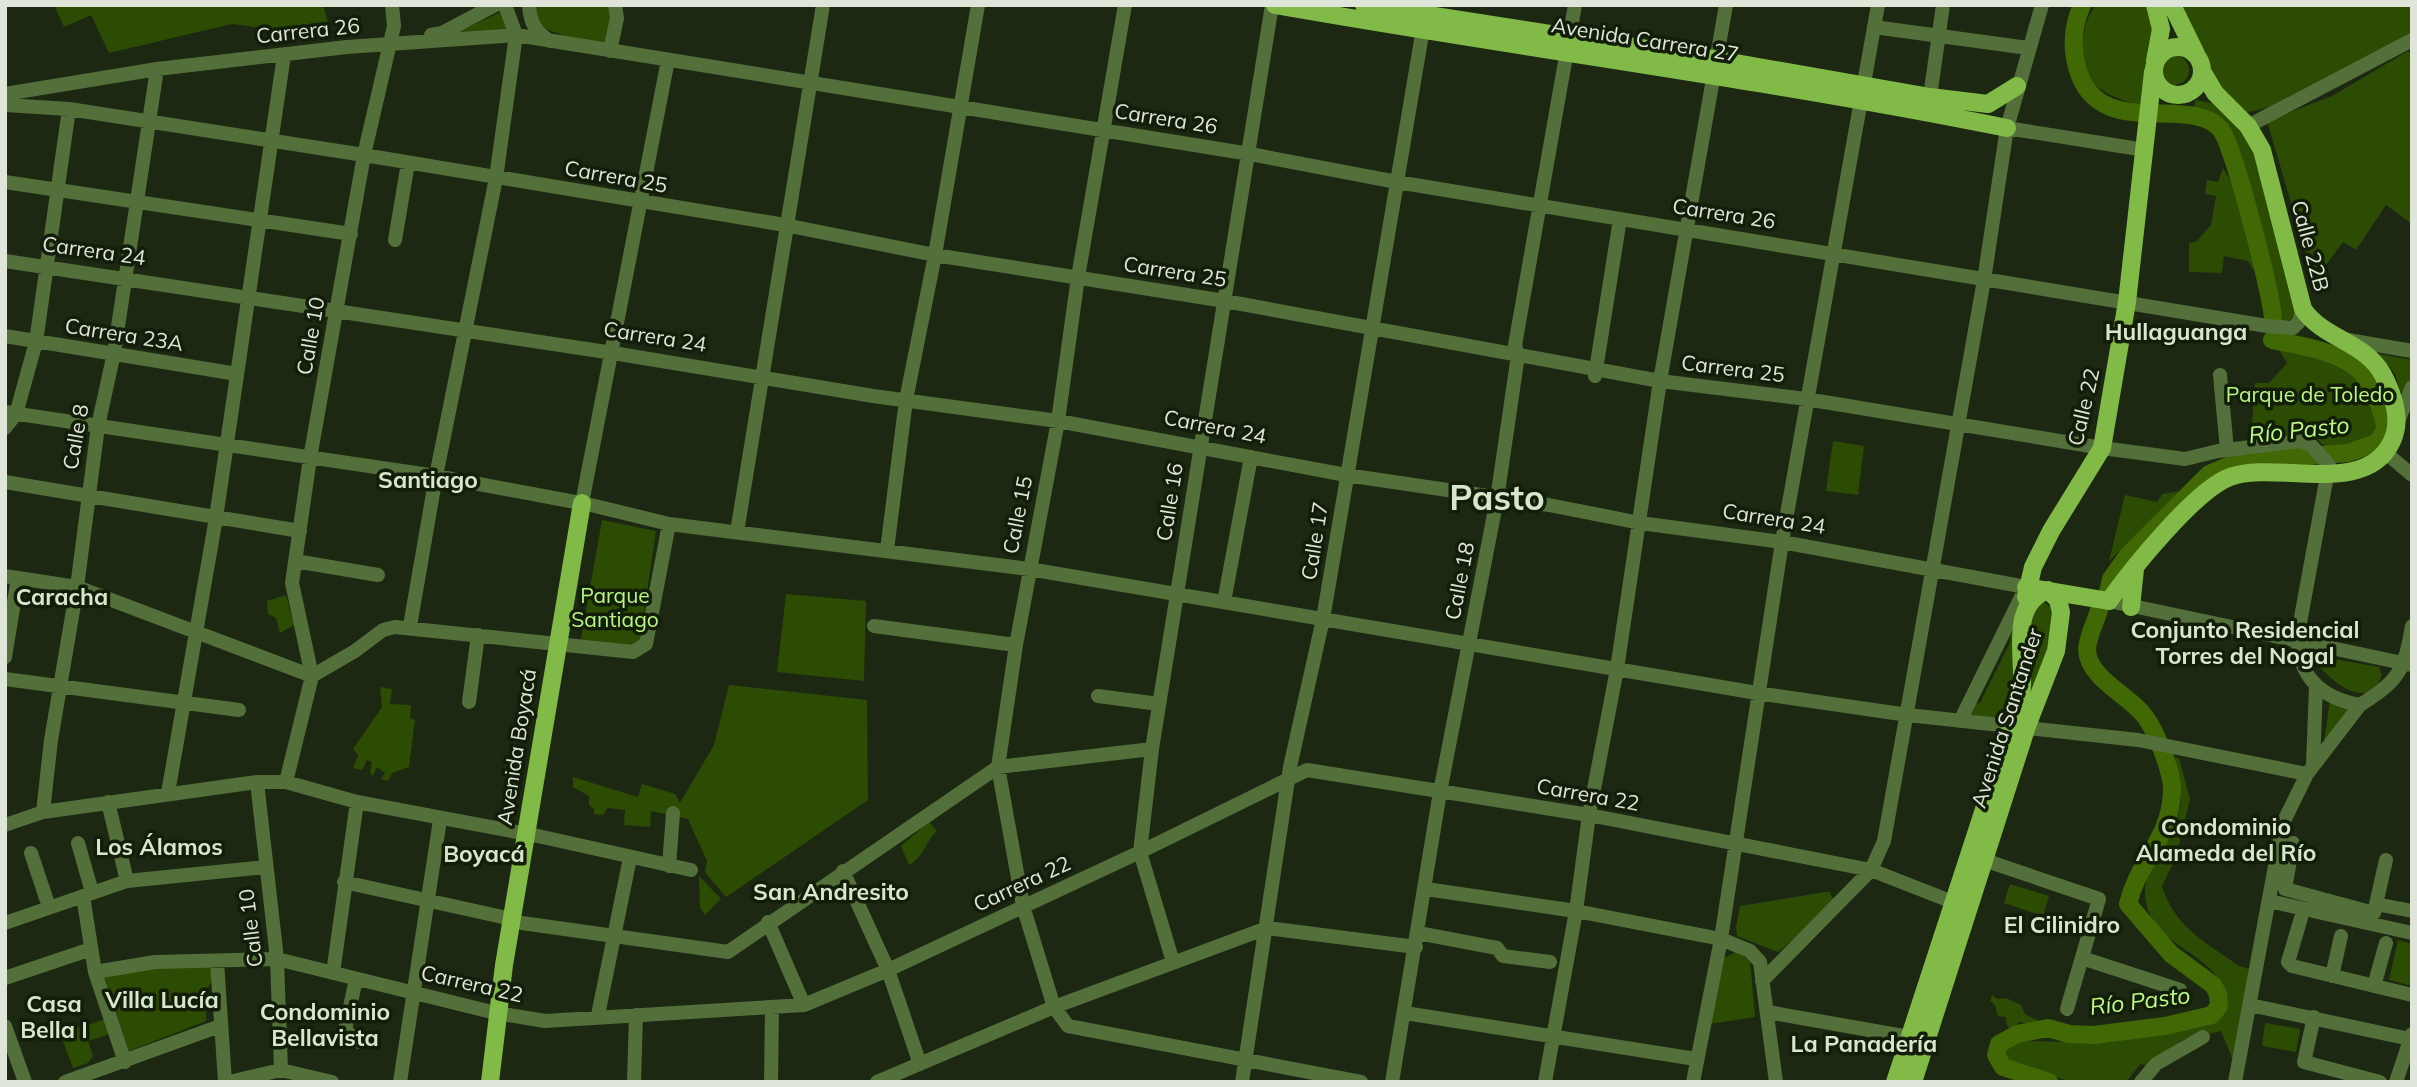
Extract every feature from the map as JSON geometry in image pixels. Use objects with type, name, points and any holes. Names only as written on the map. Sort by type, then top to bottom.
[{"type":"main road","name":"Avenida Carrera 27","points":[[1273,5],[1425,17]]},
{"type":"main road","name":"Avenida Carrera 27","points":[[1364,5],[1567,45],[1861,92],[2007,128]]},
{"type":"main road","name":"Calle 22","points":[[2026,587],[2051,531],[2102,448],[2127,302],[2146,150],[2148,112],[2161,29],[2155,5]]},
{"type":"main road","name":"Calle 22B","points":[[2172,5],[2215,93],[2248,127],[2263,150],[2303,309],[2321,329],[2360,350],[2382,373],[2395,406],[2396,425]]},
{"type":"main road","points":[[2169,48],[2188,49],[2199,63],[2197,87],[2183,95],[2174,95],[2159,87],[2154,66],[2169,48]]},
{"type":"main road","points":[[1988,104],[2017,86]]},
{"type":"main road","name":"Avenida Carrera 27","points":[[1861,92],[1988,104]]},
{"type":"main road","points":[[2061,629],[2070,602],[2096,599],[2208,491],[2229,477],[2245,473],[2354,470],[2386,453],[2396,425]]},
{"type":"main road","name":"Avenida Boyacá","points":[[490,1082],[587,504]]},
{"type":"main road","points":[[2132,607],[2130,593],[2137,561]]},
{"type":"main road","points":[[2026,587],[2026,607]]},
{"type":"main road","name":"Carrera 24","points":[[2026,587],[2096,599]]},
{"type":"main road","name":"Avenida Santander","points":[[1895,1082],[1909,1037],[1960,905],[1984,860],[2061,629],[2058,600],[2049,590],[2032,599],[2026,607],[2021,635],[2024,679],[2009,726],[1960,905],[1913,1082]]},
{"type":"main road","name":"Avenida Boyacá","points":[[501,1082],[502,1015]]},
{"type":"street","name":"Calle 10","points":[[286,782],[312,676],[292,583],[295,561],[310,458],[364,155],[394,26],[392,5]]},
{"type":"street","points":[[388,45],[442,33],[495,5]]},
{"type":"street","points":[[410,626],[436,476],[496,178],[516,35],[505,5]]},
{"type":"street","points":[[529,5],[532,23],[539,35],[552,43]]},
{"type":"street","points":[[610,51],[617,18],[615,5]]},
{"type":"street","points":[[737,532],[808,81],[823,5]]},
{"type":"street","points":[[887,550],[906,400],[935,256],[978,5]]},
{"type":"street","name":"Calle 15","points":[[1125,5],[1078,277],[1058,421],[1029,569],[998,767],[1023,906],[1054,1007],[1068,1026],[1245,1060]]},
{"type":"street","name":"Calle 16","points":[[1173,962],[1140,852],[1152,749],[1176,594],[1273,5]]},
{"type":"street","name":"Calle 18","points":[[1392,1082],[1440,792],[1497,499],[1518,355],[1515,345],[1574,5]]},
{"type":"street","points":[[1545,1082],[1576,911],[1589,815],[1617,669],[1660,381],[1726,5]]},
{"type":"street","points":[[1693,1082],[1721,939],[1757,693],[1831,253],[1878,5]]},
{"type":"street","points":[[1930,97],[1943,5]]},
{"type":"street","points":[[1762,981],[1871,870],[1884,841],[1984,279],[2007,128],[2042,5]]},
{"type":"street","name":"Calle 17","points":[[1242,1082],[1288,781],[1323,619],[1425,17]]},
{"type":"street","points":[[1874,27],[2028,48]]},
{"type":"street","name":"Carrera 26","points":[[5,94],[158,69],[388,45],[516,35],[552,43],[808,81],[1250,154],[1397,182],[2267,326],[2293,328],[2299,322],[2303,309]]},
{"type":"street","points":[[2248,127],[2374,63],[2412,40]]},
{"type":"street","points":[[168,793],[216,518],[284,55]]},
{"type":"street","points":[[587,504],[668,60]]},
{"type":"street","name":"Calle 8","points":[[43,812],[51,740],[77,587],[98,426],[114,353],[147,123],[158,69]]},
{"type":"street","points":[[1988,104],[2001,112],[2007,128]]},
{"type":"street","name":"Carrera 25","points":[[6,105],[69,109],[364,155],[785,225],[935,256],[1225,301],[1518,355],[1595,372],[1806,399],[2102,448],[2185,459],[2227,450],[2300,441],[2311,445],[2328,469]]},
{"type":"street","points":[[5,428],[36,342],[69,109]]},
{"type":"street","name":"Avenida Carrera 27","points":[[2007,128],[2146,150]]},
{"type":"street","points":[[395,240],[408,163]]},
{"type":"street","points":[[5,182],[351,234]]},
{"type":"street","points":[[1595,372],[1620,219]]},
{"type":"street","name":"Carrera 24","points":[[5,261],[250,296],[762,379],[1058,421],[1346,475],[1549,505],[1640,523],[1782,542],[2026,587]]},
{"type":"street","name":"Carrera 23A","points":[[5,336],[237,374]]},
{"type":"street","points":[[2342,339],[2412,351]]},
{"type":"street","points":[[2220,375],[2227,450]]},
{"type":"street","points":[[2396,425],[2412,387]]},
{"type":"street","points":[[10,413],[436,476],[587,504],[669,524],[1029,569],[1757,693],[1908,715],[2138,740],[2310,769]]},
{"type":"street","points":[[2386,453],[2412,475]]},
{"type":"street","points":[[1224,602],[1251,457]]},
{"type":"street","points":[[2328,469],[2297,639],[2299,660],[2316,686],[2339,701],[2360,705]]},
{"type":"street","points":[[5,482],[300,531]]},
{"type":"street","points":[[5,657],[12,577],[77,587],[312,676],[355,651],[383,630],[410,626],[633,652],[646,644],[669,524]]},
{"type":"street","points":[[295,561],[378,575]]},
{"type":"street","name":"Calle 22","points":[[1960,721],[2026,587]]},
{"type":"street","name":"Carrera 24","points":[[2096,599],[2408,664]]},
{"type":"street","points":[[874,626],[1016,645]]},
{"type":"street","points":[[2235,1082],[2283,823],[2310,769],[2360,705],[2396,678],[2408,664],[2412,626]]},
{"type":"street","points":[[470,702],[478,635]]},
{"type":"street","points":[[2306,671],[2310,653],[2320,644]]},
{"type":"street","points":[[5,678],[239,710]]},
{"type":"street","points":[[2310,769],[2316,686]]},
{"type":"street","points":[[1098,696],[1159,704]]},
{"type":"street","points":[[344,882],[517,921],[728,952],[768,922],[998,767],[1152,749]]},
{"type":"street","name":"Carrera 22","points":[[95,972],[155,962],[277,959],[356,978],[416,986],[502,1015],[545,1021],[804,1005],[888,970],[1307,770],[1589,815],[1871,870],[1960,905]]},
{"type":"street","name":"Calle 10","points":[[257,782],[277,959],[281,1070]]},
{"type":"street","points":[[5,825],[43,812],[257,782],[286,782],[356,802],[440,820],[532,835],[691,870]]},
{"type":"street","points":[[332,973],[356,802]]},
{"type":"street","points":[[108,803],[127,881]]},
{"type":"street","points":[[669,866],[673,813]]},
{"type":"street","points":[[400,1082],[440,820]]},
{"type":"street","points":[[78,843],[87,894],[95,972],[125,1062]]},
{"type":"street","points":[[2294,843],[2284,886],[2288,892],[2374,914],[2412,933]]},
{"type":"street","points":[[31,853],[49,907]]},
{"type":"street","points":[[598,1016],[612,936],[630,858]]},
{"type":"street","points":[[1984,860],[2099,899],[2067,1009]]},
{"type":"street","points":[[2374,914],[2386,860]]},
{"type":"street","points":[[6,922],[127,881],[265,867]]},
{"type":"street","points":[[843,871],[888,970],[920,1064]]},
{"type":"street","points":[[1426,889],[1576,911],[1721,939],[1750,951],[1760,962],[1776,1082]]},
{"type":"street","points":[[2269,901],[2374,914],[2412,911]]},
{"type":"street","points":[[2301,918],[2288,963],[2412,995]]},
{"type":"street","points":[[768,922],[804,1005]]},
{"type":"street","points":[[877,1082],[1054,1007],[1267,928],[1497,948],[1503,956],[1550,962]]},
{"type":"street","points":[[2332,976],[2341,936]]},
{"type":"street","points":[[2374,986],[2385,943]]},
{"type":"street","points":[[5,978],[91,949]]},
{"type":"street","points":[[2081,958],[2180,990]]},
{"type":"street","points":[[217,961],[220,1026],[227,1082],[281,1070],[332,1082]]},
{"type":"street","points":[[356,978],[345,1030],[359,1042]]},
{"type":"street","points":[[2250,1005],[2411,1037],[2396,1082]]},
{"type":"street","points":[[771,1082],[772,1008]]},
{"type":"street","points":[[1768,1012],[1909,1037]]},
{"type":"street","points":[[1405,1013],[1696,1059]]},
{"type":"street","points":[[634,1082],[636,1015]]},
{"type":"street","points":[[2314,1017],[2304,1062],[2380,1082]]},
{"type":"street","points":[[71,1081],[220,1026]]},
{"type":"street","points":[[7,1034],[25,1082]]},
{"type":"street","points":[[2141,1082],[2155,1064],[2203,1037]]},
{"type":"street","points":[[1245,1060],[1361,1082]]},
{"type":"green space","points":[[54,5],[323,5],[331,33],[292,42],[272,29],[232,24],[109,53],[91,15],[64,27]]},
{"type":"green space","points":[[533,5],[617,5],[609,45],[574,39],[540,27]]},
{"type":"green space","points":[[2096,5],[2149,5],[2155,30],[2143,107],[2106,93],[2090,78],[2085,69],[2084,31]]},
{"type":"green space","points":[[2182,5],[2412,5],[2412,32],[2309,92],[2265,108],[2242,113],[2222,93]]},
{"type":"green space","points":[[503,11],[511,32],[449,36]]},
{"type":"green space","points":[[2408,51],[2412,55],[2412,224],[2386,205],[2356,250],[2343,242],[2314,281],[2267,121],[2332,96]]},
{"type":"green space","points":[[2174,55],[2185,59],[2189,70],[2185,81],[2174,85],[2163,81],[2159,70],[2163,59]]},
{"type":"green space","points":[[2195,100],[2218,104],[2243,127],[2258,152],[2297,319],[2283,321],[2221,130],[2203,117],[2194,116]]},
{"type":"green space","points":[[2223,168],[2236,192],[2245,218],[2254,271],[2248,261],[2224,256],[2222,273],[2189,272],[2189,243],[2196,242],[2211,225],[2216,196],[2205,194],[2207,180],[2218,182]]},
{"type":"green space","name":"Parque de Toledo","points":[[2283,344],[2331,360],[2357,376],[2367,387],[2378,412],[2379,429],[2372,439],[2337,448],[2325,446],[2313,435],[2251,436],[2255,383],[2269,383],[2287,363],[2277,346]]},
{"type":"green space","points":[[2379,354],[2412,360],[2412,381],[2401,393],[2395,374]]},
{"type":"green space","points":[[1833,441],[1864,446],[1858,495],[1826,491]]},
{"type":"green space","points":[[2181,491],[2109,561],[2125,495],[2157,502],[2162,494]]},
{"type":"green space","name":"Parque Santiago","points":[[602,520],[656,531],[640,641],[632,647],[581,639]]},
{"type":"green space","points":[[786,594],[866,601],[864,681],[777,672]]},
{"type":"green space","points":[[286,595],[294,625],[280,633],[276,618],[268,614],[267,601]]},
{"type":"green space","points":[[2044,602],[2055,611],[2053,634],[2025,723],[2031,609]]},
{"type":"green space","points":[[2012,621],[2020,664],[2006,723],[1965,719],[1972,704],[1980,703],[2010,643]]},
{"type":"green space","points":[[2323,657],[2379,667],[2382,675],[2377,687],[2362,693],[2346,689],[2319,667]]},
{"type":"green space","points":[[729,685],[867,700],[868,800],[726,897],[705,872],[707,861],[688,819],[651,811],[650,827],[624,825],[625,810],[607,808],[603,815],[594,814],[594,809],[589,805],[589,796],[573,787],[573,777],[638,797],[642,784],[675,794],[680,803],[714,745]]},
{"type":"green space","points":[[380,687],[392,689],[390,704],[411,705],[410,718],[415,720],[409,767],[392,773],[388,781],[381,779],[385,773],[377,767],[373,776],[370,773],[372,762],[367,760],[362,770],[353,768],[358,755],[353,749],[382,707]]},
{"type":"green space","points":[[2330,700],[2349,708],[2324,742]]},
{"type":"green space","points":[[2167,756],[2179,758],[2190,799],[2176,857],[2162,886],[2167,900],[2193,933],[2239,966],[2250,969],[2233,1060],[2221,1031],[2182,1040],[2148,1067],[2141,1063],[2126,1082],[2072,1082],[2007,1062],[2002,1056],[2008,1046],[2019,1041],[2074,1042],[2165,1029],[2205,1020],[2225,1008],[2223,990],[2216,976],[2205,964],[2163,932],[2152,919],[2146,903],[2148,875],[2174,825],[2181,797]]},
{"type":"green space","points":[[929,822],[937,831],[918,858],[909,865],[901,846]]},
{"type":"green space","points":[[699,876],[721,899],[705,915],[700,908]]},
{"type":"green space","points":[[2010,884],[2049,896],[2043,916],[2004,903]]},
{"type":"green space","points":[[1830,892],[1833,899],[1830,909],[1778,952],[1737,936],[1740,906]]},
{"type":"green space","points":[[2398,940],[2412,944],[2412,986],[2389,980]]},
{"type":"green space","points":[[1736,952],[1750,960],[1755,1017],[1709,1024],[1722,959]]},
{"type":"green space","points":[[212,966],[213,979],[206,991],[206,1021],[129,1051],[104,976],[155,968]]},
{"type":"green space","points":[[1992,995],[1997,999],[2006,998],[2021,1005],[2025,1014],[2037,1020],[2037,1025],[2019,1022],[2013,1029],[2007,1026],[2006,1017],[1998,1016],[1995,1005],[1990,1001]]},
{"type":"green space","points":[[106,1019],[110,1034],[88,1041],[93,1056],[88,1063],[73,1068],[60,1033]]},
{"type":"green space","points":[[2265,1023],[2300,1029],[2296,1052],[2262,1046]]},
{"type":"waterway","name":"Río Pasto","points":[[2082,5],[2075,28],[2074,51],[2077,67],[2088,90],[2104,104],[2124,111],[2189,115],[2207,120],[2221,130],[2252,222],[2273,319]]},
{"type":"waterway","name":"Río Pasto","points":[[2108,592],[2111,579],[2128,555],[2209,474],[2240,461],[2348,453],[2377,443],[2386,429],[2373,390],[2359,370],[2329,353],[2272,340]]},
{"type":"waterway","name":"Río Pasto","points":[[2049,1082],[2003,1067],[1996,1055],[1999,1044],[2017,1034],[2048,1028],[2069,1034],[2094,1035],[2165,1026],[2212,1015],[2219,1006],[2218,994],[2213,985],[2171,954],[2128,904],[2139,875],[2166,824],[2172,784],[2162,751],[2147,720],[2101,677],[2089,660],[2087,645],[2099,610]]},
{"type":"district","name":"Hullaguanga","points":[[2176,332]]},
{"type":"district","name":"Santiago","points":[[428,480]]},
{"type":"district","name":"Pasto","points":[[1497,498]]},
{"type":"district","name":"Caracha","points":[[62,597]]},
{"type":"district","name":"Conjunto Residencial Torres del Nogal","points":[[2245,643]]},
{"type":"district","name":"Condominio Alameda del Río","points":[[2226,840]]},
{"type":"district","name":"Los Álamos","points":[[159,847]]},
{"type":"district","name":"Boyacá","points":[[484,854]]},
{"type":"district","name":"San Andresito","points":[[831,892]]},
{"type":"district","name":"El Cilinidro","points":[[2062,925]]},
{"type":"district","name":"Villa Lucía","points":[[162,1000]]},
{"type":"district","name":"Casa Bella I","points":[[54,1017]]},
{"type":"district","name":"Condominio Bellavista","points":[[325,1025]]},
{"type":"district","name":"La Panadería","points":[[1864,1044]]}]
